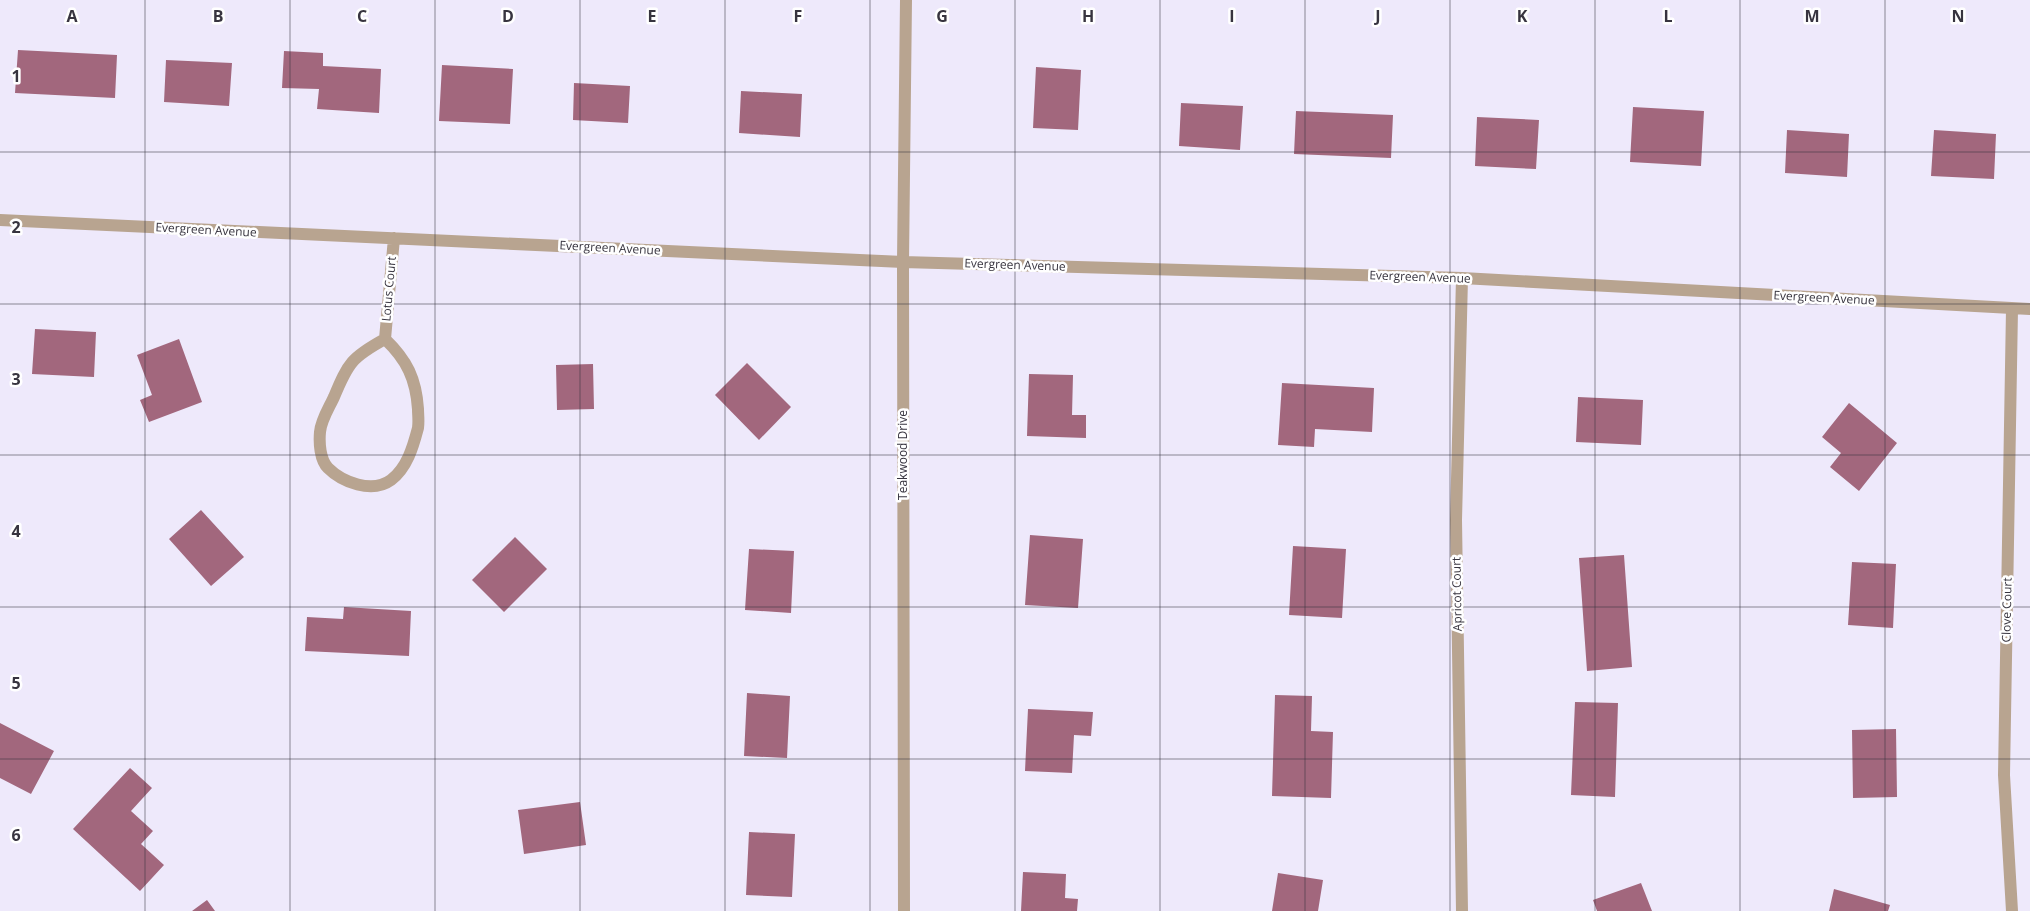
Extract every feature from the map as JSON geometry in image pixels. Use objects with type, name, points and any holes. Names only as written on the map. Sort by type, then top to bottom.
[{"type":"street","name":"Teakwood Drive","points":[[904,911],[903,262],[906,0]]},
{"type":"street","name":"Evergreen Avenue","points":[[0,220],[903,262],[1462,278],[2030,309]]},
{"type":"street","name":"Lotus Court","points":[[385,339],[394,238]]},
{"type":"street","name":"Apricot Court","points":[[1462,278],[1456,520],[1462,911]]},
{"type":"street","name":"Clove Court","points":[[2012,309],[2004,775],[2012,911]]},
{"type":"street","name":"Lotus Court","points":[[385,339],[398,352],[409,368],[417,393],[419,423],[414,446],[403,467],[390,481],[364,486],[344,480],[327,467],[320,449],[320,431],[345,370],[361,353],[385,339]]},
{"type":"building","points":[[18,50],[117,55],[115,98],[15,93]]},
{"type":"building","points":[[284,51],[323,53],[323,66],[381,69],[379,113],[317,109],[319,89],[282,88]]},
{"type":"building","points":[[166,60],[232,63],[229,106],[164,102]]},
{"type":"building","points":[[442,65],[513,69],[510,124],[439,121]]},
{"type":"building","points":[[1036,67],[1081,70],[1078,130],[1033,128]]},
{"type":"building","points":[[574,83],[630,86],[628,123],[573,120]]},
{"type":"building","points":[[741,91],[802,94],[800,137],[739,133]]},
{"type":"building","points":[[1181,103],[1243,106],[1240,150],[1179,146]]},
{"type":"building","points":[[1633,107],[1704,111],[1701,166],[1630,162]]},
{"type":"building","points":[[1296,111],[1393,115],[1391,158],[1294,154]]},
{"type":"building","points":[[1477,117],[1539,120],[1536,169],[1475,166]]},
{"type":"building","points":[[1787,130],[1849,134],[1847,177],[1785,173]]},
{"type":"building","points":[[1934,130],[1996,134],[1994,179],[1931,176]]},
{"type":"building","points":[[35,329],[96,332],[94,377],[32,374]]},
{"type":"building","points":[[179,339],[202,402],[149,422],[140,400],[152,395],[137,355]]},
{"type":"building","points":[[747,363],[791,407],[759,440],[715,395]]},
{"type":"building","points":[[593,364],[594,409],[557,410],[556,365]]},
{"type":"building","points":[[1029,374],[1073,375],[1072,415],[1086,415],[1086,438],[1027,436]]},
{"type":"building","points":[[1282,383],[1374,388],[1372,432],[1315,429],[1314,447],[1278,445]]},
{"type":"building","points":[[1578,397],[1643,400],[1641,445],[1576,442]]},
{"type":"building","points":[[1849,403],[1897,443],[1859,491],[1830,467],[1841,453],[1822,437]]},
{"type":"building","points":[[201,510],[244,557],[211,586],[169,539]]},
{"type":"building","points":[[1030,535],[1083,539],[1078,608],[1025,605]]},
{"type":"building","points":[[515,537],[547,569],[504,612],[472,580]]},
{"type":"building","points":[[1293,546],[1346,549],[1342,618],[1289,615]]},
{"type":"building","points":[[749,549],[794,551],[791,613],[745,610]]},
{"type":"building","points":[[1624,555],[1632,667],[1587,671],[1579,558]]},
{"type":"building","points":[[1852,562],[1896,564],[1893,628],[1848,625]]},
{"type":"building","points":[[344,607],[411,611],[409,656],[305,651],[307,617],[343,619]]},
{"type":"building","points":[[747,693],[790,696],[787,758],[744,756]]},
{"type":"building","points":[[1275,695],[1312,696],[1311,731],[1333,732],[1331,798],[1272,796]]},
{"type":"building","points":[[1575,702],[1618,703],[1615,797],[1571,795]]},
{"type":"building","points":[[1028,709],[1093,712],[1091,736],[1074,735],[1072,773],[1025,771]]},
{"type":"building","points":[[0,723],[54,751],[31,794],[0,778]]},
{"type":"building","points":[[1896,729],[1897,797],[1853,798],[1852,730]]},
{"type":"building","points":[[130,768],[152,788],[131,811],[153,831],[141,844],[164,865],[140,891],[73,829]]},
{"type":"building","points":[[580,802],[586,845],[524,854],[518,810]]},
{"type":"building","points":[[749,832],[795,834],[792,897],[746,895]]},
{"type":"building","points":[[1023,872],[1066,874],[1065,898],[1078,899],[1077,911],[1021,911]]},
{"type":"building","points":[[1278,873],[1323,880],[1318,911],[1272,911]]},
{"type":"building","points":[[1641,883],[1652,911],[1597,911],[1593,900]]},
{"type":"building","points":[[1834,889],[1890,905],[1888,911],[1829,911]]},
{"type":"building","points":[[207,900],[215,911],[192,911]]}]
